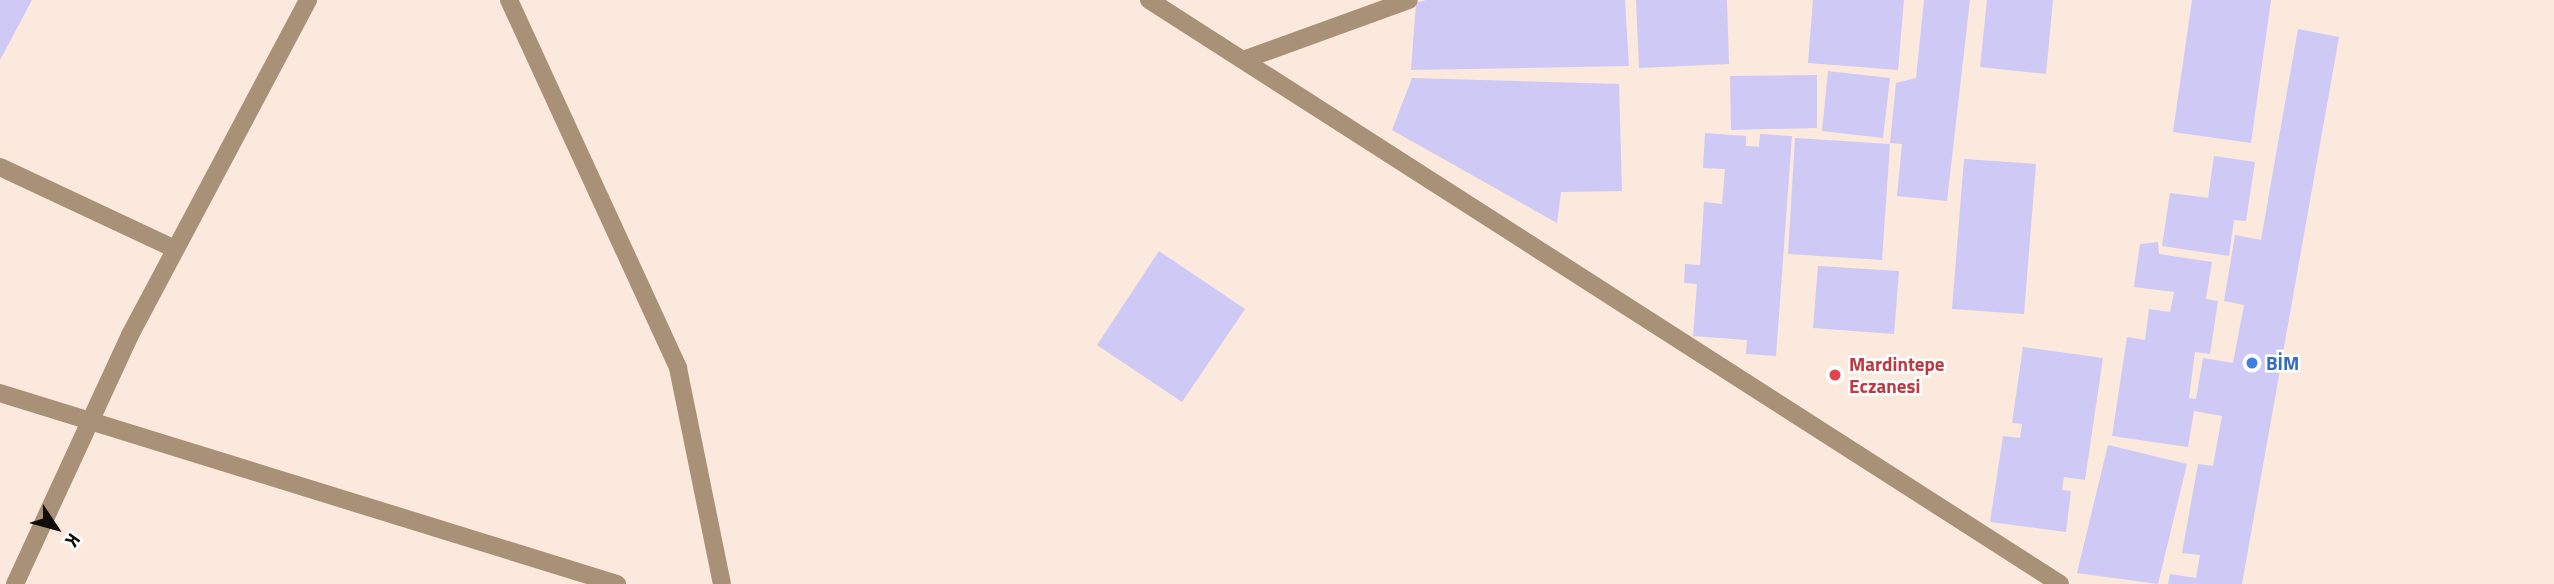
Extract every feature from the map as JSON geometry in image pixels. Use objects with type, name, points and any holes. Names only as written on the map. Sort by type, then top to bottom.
[{"type":"street","points":[[15,584],[175,249],[308,0]]},
{"type":"street","points":[[509,0],[678,368],[722,584]]},
{"type":"street","points":[[1149,0],[1246,59],[1648,326],[2060,584]]},
{"type":"street","points":[[1246,59],[1409,0]]},
{"type":"street","points":[[0,167],[175,249]]},
{"type":"street","points":[[0,393],[92,418],[617,584]]},
{"type":"building","points":[[0,0],[32,0],[0,60]]},
{"type":"building","points":[[1426,0],[1625,0],[1629,66],[1411,70],[1416,3]]},
{"type":"building","points":[[1636,0],[1727,0],[1729,64],[1639,68]]},
{"type":"building","points":[[1813,0],[1904,0],[1898,70],[1808,63]]},
{"type":"building","points":[[1924,0],[1970,0],[1947,201],[1897,196],[1902,144],[1890,143],[1896,83],[1916,78]]},
{"type":"building","points":[[1987,0],[2053,0],[2046,74],[1980,67]]},
{"type":"building","points":[[2192,0],[2271,0],[2251,143],[2173,132]]},
{"type":"building","points":[[2298,29],[2339,37],[2242,584],[2168,584],[2170,574],[2196,578],[2200,555],[2182,553],[2198,464],[2213,466],[2222,416],[2194,411],[2188,447],[2112,436],[2127,337],[2145,340],[2149,309],[2170,312],[2174,292],[2134,287],[2140,244],[2158,242],[2159,254],[2212,262],[2206,299],[2218,301],[2210,354],[2195,352],[2189,398],[2196,399],[2203,358],[2233,363],[2244,305],[2224,301],[2235,235],[2261,240]]},
{"type":"building","points":[[1828,71],[1890,78],[1883,138],[1822,131]]},
{"type":"building","points":[[1817,75],[1817,128],[1731,130],[1730,76]]},
{"type":"building","points":[[1412,78],[1619,84],[1622,191],[1561,192],[1557,223],[1392,130]]},
{"type":"building","points":[[1705,133],[1746,136],[1746,146],[1759,147],[1760,134],[1792,136],[1776,356],[1746,354],[1747,340],[1693,336],[1697,284],[1684,283],[1685,264],[1700,265],[1704,202],[1722,204],[1725,169],[1703,168]]},
{"type":"building","points":[[1795,138],[1890,144],[1882,260],[1788,254]]},
{"type":"building","points":[[2214,156],[2255,162],[2246,221],[2234,220],[2229,256],[2162,246],[2170,193],[2208,198]]},
{"type":"building","points":[[1964,159],[2036,164],[2024,314],[1952,309]]},
{"type":"building","points":[[1159,251],[1245,309],[1182,402],[1097,345]]},
{"type":"building","points":[[1818,266],[1899,271],[1894,334],[1813,328]]},
{"type":"building","points":[[2023,347],[2103,358],[2085,480],[2064,477],[2062,490],[2071,491],[2066,532],[1990,522],[2003,436],[2020,438],[2022,424],[2012,423]]},
{"type":"building","points":[[2108,445],[2187,464],[2158,584],[2077,573]]},
{"type":"place","name":"BİM","points":[[2252,363]]},
{"type":"place","name":"Mardintepe Eczanesi","points":[[1835,375]]}]
